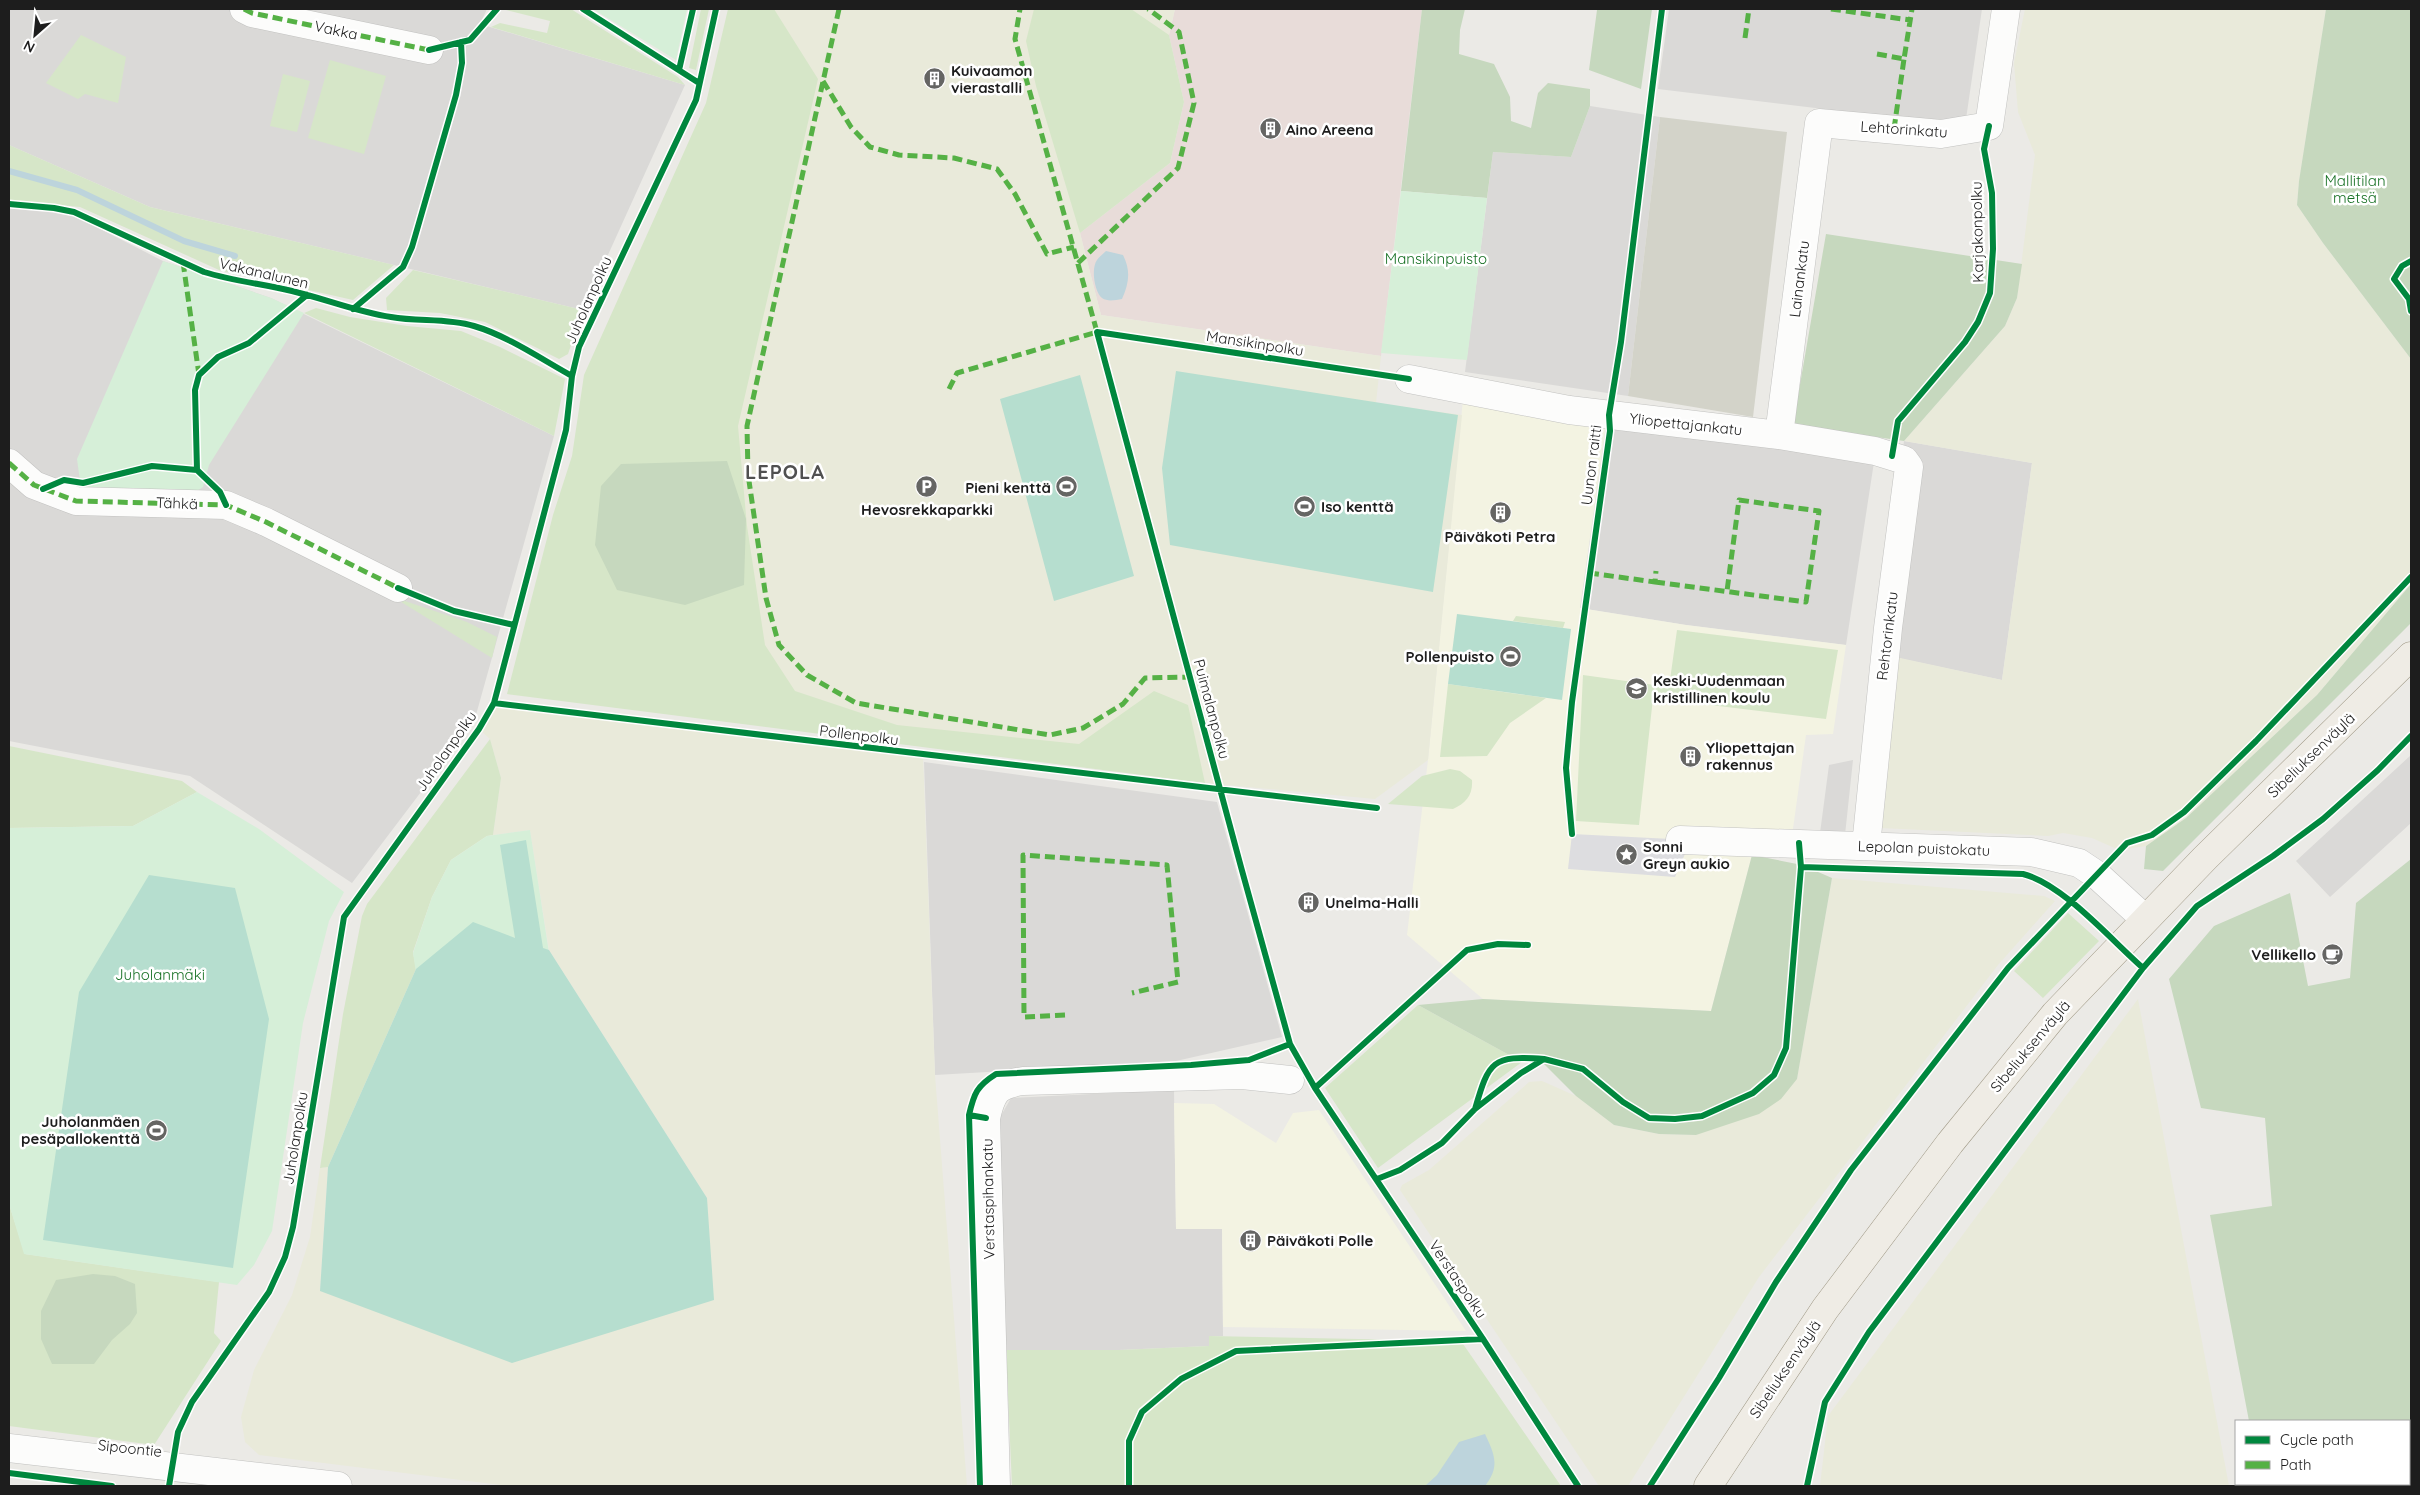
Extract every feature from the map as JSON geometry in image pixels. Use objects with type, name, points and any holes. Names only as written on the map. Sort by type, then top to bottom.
[{"type":"main road","name":"Sibeliuksenväylä","points":[[1708,1486],[1825,1309],[1950,1143],[2055,1014],[2145,919],[2411,656]]},
{"type":"street","name":"Vakka","points":[[244,9],[252,13],[429,50]]},
{"type":"street","name":"Lehtorinkatu","points":[[1819,123],[1941,134],[1989,126],[2006,9]]},
{"type":"street","name":"Lainankatu","points":[[1779,435],[1819,123]]},
{"type":"street","name":"Yliopettajankatu","points":[[1409,379],[1568,410],[1779,435],[1875,451]]},
{"type":"street","name":"Rehtorinkatu","points":[[1866,846],[1888,628],[1910,467],[1904,460],[1875,451]]},
{"type":"street","name":"Tähkä","points":[[9,463],[34,485],[76,501],[226,505],[266,522],[398,588]]},
{"type":"street","name":"Lepolan puistokatu","points":[[1680,840],[2031,852],[2079,863],[2098,875],[2145,919]]},
{"type":"street","name":"Verstaspihankatu","points":[[996,1486],[986,1118],[990,1100],[998,1088],[1006,1083],[1023,1080],[1242,1075],[1290,1080]]},
{"type":"street","name":"Sipoontie","points":[[9,1448],[338,1486]]},
{"type":"shaded area","points":[[9,9],[487,9],[480,24],[685,85],[583,310],[150,207],[9,145]]},
{"type":"shaded area","points":[[739,9],[1175,9],[1169,35],[1080,233],[1101,315],[1381,356],[1376,403],[1462,415],[1428,760],[1375,799],[1205,783],[762,724],[698,699]]},
{"type":"shaded area","points":[[1175,9],[1422,9],[1381,356],[1101,315],[1080,233],[1170,163],[1184,102],[1169,35]]},
{"type":"shaded area","points":[[1669,9],[1982,9],[1965,126],[1658,89]]},
{"type":"shaded area","points":[[2025,9],[2326,9],[2299,181],[2297,205],[2323,243],[2411,359],[2411,584],[2317,695],[2186,818],[2146,846],[2119,850],[2092,838],[2063,833],[2048,836],[1880,828],[1891,656],[2002,680],[2032,463],[1904,441],[2005,326],[2017,298],[2035,155],[2018,112],[2014,63]]},
{"type":"shaded area","points":[[1590,106],[1660,117],[1628,396],[1465,372],[1493,152],[1571,157]]},
{"type":"shaded area","points":[[1660,117],[1787,132],[1753,417],[1628,396]]},
{"type":"shaded area","points":[[9,207],[55,210],[73,215],[163,261],[271,298],[554,436],[474,722],[352,883],[190,776],[9,741]]},
{"type":"shaded area","name":"Keski-Uudenmaan kristillinen koulu","points":[[1463,399],[1607,418],[1580,608],[1686,625],[1846,645],[1833,734],[1806,735],[1792,836],[1752,855],[1711,1011],[1483,999],[1407,935],[1428,760]]},
{"type":"shaded area","points":[[1607,418],[1874,462],[1846,645],[1686,625],[1580,608]]},
{"type":"shaded area","points":[[1904,441],[2032,463],[2002,680],[1874,653]]},
{"type":"shaded area","points":[[494,703],[923,755],[935,1075],[967,1486],[509,1486],[259,1455],[245,1442],[241,1417],[254,1370],[292,1295],[310,1237],[320,1168],[328,1167],[320,1291],[707,1198],[549,950],[530,830],[493,835],[501,778],[490,739],[479,729]]},
{"type":"shaded area","points":[[2411,755],[2411,823],[2330,897],[2296,861]]},
{"type":"shaded area","points":[[1853,760],[1845,835],[1820,833],[1829,765]]},
{"type":"shaded area","points":[[924,762],[1217,802],[1282,1037],[1176,1061],[935,1075]]},
{"type":"shaded area","name":"Sonni Greyn aukio","points":[[1572,834],[1691,840],[1675,877],[1568,869]]},
{"type":"shaded area","points":[[1832,878],[2044,896],[2055,901],[1998,965],[1759,1277],[1628,1486],[1599,1486],[1400,1190],[1402,1185],[1429,1170],[1529,1082],[1542,1081],[1576,1096],[1614,1125],[1659,1134],[1696,1135],[1797,1079]]},
{"type":"shaded area","points":[[2138,999],[2229,1486],[1820,1486],[1828,1416]]},
{"type":"shaded area","points":[[1174,1090],[1176,1229],[1222,1229],[1223,1336],[1209,1336],[1209,1346],[1119,1350],[1006,1350],[998,1121],[1011,1098]]},
{"type":"shaded area","points":[[1174,1103],[1214,1104],[1276,1143],[1293,1113],[1319,1110],[1466,1331],[1223,1327],[1222,1229],[1176,1229]]},
{"type":"green space","points":[[502,9],[571,9],[678,77],[685,85],[491,27],[500,23],[547,33],[550,21]]},
{"type":"green space","points":[[593,9],[687,9],[676,60]]},
{"type":"green space","points":[[701,9],[709,9],[696,70],[689,68]]},
{"type":"green space","points":[[728,9],[774,9],[818,79],[738,426],[747,526],[765,645],[795,691],[897,725],[1079,744],[1154,691],[1188,705],[1205,783],[507,694],[553,515],[572,456],[584,375],[706,103]]},
{"type":"green space","points":[[1034,9],[1131,9],[1169,35],[1184,102],[1170,163],[1080,233],[1036,86],[1026,41]]},
{"type":"green space","points":[[1422,9],[1465,9],[1460,30],[1459,54],[1494,64],[1510,97],[1511,121],[1531,128],[1538,93],[1548,83],[1590,89],[1590,106],[1571,157],[1493,152],[1487,198],[1401,191]]},
{"type":"green space","points":[[1591,9],[1652,9],[1641,89],[1589,70],[1597,10]]},
{"type":"green space","name":"Mallitilan metsä","points":[[2326,9],[2411,9],[2411,359],[2323,243],[2297,205],[2299,181]]},
{"type":"green space","points":[[81,35],[126,57],[118,103],[85,94],[78,99],[46,83]]},
{"type":"green space","points":[[330,60],[386,76],[364,154],[308,138]]},
{"type":"green space","points":[[283,74],[310,81],[297,132],[270,126]]},
{"type":"green space","points":[[9,145],[150,207],[394,265],[353,300],[219,270],[80,207],[9,200]]},
{"type":"green space","name":"Mansikinpuisto","points":[[1401,191],[1487,198],[1467,360],[1381,353]]},
{"type":"green space","points":[[1826,234],[2022,264],[2017,298],[2005,326],[1904,441],[1793,425]]},
{"type":"green space","points":[[163,261],[271,298],[304,313],[209,465],[203,487],[194,493],[89,488],[80,481],[77,459]]},
{"type":"green space","points":[[413,270],[583,310],[568,354],[559,359],[485,322],[440,313],[387,310],[386,298]]},
{"type":"green space","points":[[316,308],[350,317],[407,326],[461,331],[500,347],[565,379],[554,436],[304,313]]},
{"type":"green space","name":"Iso kenttä","points":[[1176,371],[1458,415],[1433,592],[1170,545],[1162,468]]},
{"type":"green space","name":"Pieni kenttä","points":[[1080,375],[1134,576],[1054,601],[1000,399]]},
{"type":"green space","points":[[727,461],[746,519],[744,585],[685,605],[617,590],[595,545],[601,486],[621,464]]},
{"type":"green space","points":[[2411,584],[2411,623],[2163,871],[2144,869],[2146,846],[2186,818],[2317,695]]},
{"type":"green space","points":[[393,597],[467,622],[497,637],[492,658]]},
{"type":"green space","name":"Pollenpuisto","points":[[1457,614],[1571,629],[1562,700],[1448,684]]},
{"type":"green space","points":[[1516,616],[1565,622],[1563,628],[1513,621]]},
{"type":"green space","points":[[1677,630],[1838,650],[1826,719],[1653,698],[1639,825],[1576,821],[1583,675],[1669,687]]},
{"type":"green space","points":[[1448,684],[1546,698],[1510,723],[1487,756],[1440,757]]},
{"type":"green space","points":[[490,739],[501,778],[493,835],[487,836],[451,860],[432,897],[413,952],[416,969],[328,1167],[320,1168],[343,1014],[362,916],[367,904]]},
{"type":"green space","points":[[9,746],[182,781],[197,792],[133,826],[9,828]]},
{"type":"green space","points":[[1450,769],[1460,771],[1472,780],[1468,798],[1458,807],[1453,809],[1388,804],[1422,776]]},
{"type":"green space","name":"Juholanmäki","points":[[197,792],[259,829],[344,892],[329,921],[303,1023],[272,1231],[254,1265],[237,1285],[24,1254],[9,1204],[9,828],[133,826]]},
{"type":"green space","points":[[530,830],[559,1017],[426,1038],[413,953],[432,897],[451,860],[487,836]]},
{"type":"green space","points":[[526,840],[543,948],[549,950],[707,1198],[714,1300],[512,1363],[320,1291],[328,1167],[416,969],[473,922],[515,938],[500,845]]},
{"type":"green space","points":[[1752,855],[1802,865],[1832,878],[1797,1079],[1781,1099],[1759,1114],[1696,1135],[1659,1134],[1614,1125],[1576,1096],[1541,1061],[1522,1062],[1418,1005],[1483,999],[1711,1011]]},
{"type":"green space","points":[[2411,859],[2410,1485],[2410,1420],[2249,1420],[2210,1215],[2272,1206],[2265,1118],[2201,1108],[2169,979],[2214,926],[2290,893],[2308,986],[2350,978],[2356,903]]},
{"type":"green space","name":"Juholanmäen pesäpallokenttä","points":[[149,875],[235,888],[269,1019],[233,1268],[43,1240],[79,992]]},
{"type":"green space","points":[[2068,913],[2099,941],[2043,998],[2014,971]]},
{"type":"green space","points":[[1418,1005],[1522,1062],[1378,1168],[1325,1088]]},
{"type":"green space","points":[[9,1204],[25,1254],[219,1282],[214,1333],[221,1341],[154,1445],[9,1426]]},
{"type":"green space","points":[[93,1274],[115,1276],[135,1284],[137,1313],[130,1324],[112,1340],[94,1364],[52,1364],[41,1339],[41,1311],[56,1280]]},
{"type":"green space","points":[[1209,1336],[1461,1341],[1561,1486],[1012,1486],[1006,1350],[1119,1350],[1209,1346]]},
{"type":"green space","points":[[2260,1485],[2410,1485],[2408,1486]]},
{"type":"water","points":[[1106,251],[1123,255],[1126,261],[1128,277],[1122,299],[1107,300],[1102,298],[1095,285],[1095,264]]},
{"type":"water","points":[[1485,1434],[1493,1455],[1494,1467],[1493,1473],[1485,1486],[1425,1486],[1437,1475],[1459,1442]]},
{"type":"waterway","points":[[9,171],[77,190],[184,241],[235,256]]},
{"type":"marked path","points":[[244,9],[252,13],[429,50]]},
{"type":"marked path","points":[[839,9],[747,426],[748,474],[766,598],[779,645],[807,675],[856,703],[1050,735],[1083,728],[1123,704],[1145,678],[1191,677]]},
{"type":"marked path","points":[[949,389],[957,373],[1097,332],[1015,39],[1020,9]]},
{"type":"marked path","points":[[1078,263],[1178,168],[1194,103],[1179,32],[1148,9]]},
{"type":"marked path","points":[[1745,38],[1749,9]]},
{"type":"marked path","points":[[1831,9],[1910,20]]},
{"type":"marked path","points":[[1877,54],[1904,59],[1912,9]]},
{"type":"marked path","points":[[1894,129],[1904,59]]},
{"type":"marked path","points":[[823,81],[851,127],[870,147],[899,155],[954,158],[997,169],[1015,194],[1047,254],[1074,247]]},
{"type":"marked path","points":[[183,262],[199,375]]},
{"type":"marked path","points":[[9,463],[34,485],[76,501],[226,505],[266,522],[398,588]]},
{"type":"marked path","points":[[1655,582],[1806,602],[1819,511],[1739,500],[1727,591]]},
{"type":"marked path","points":[[1589,573],[1655,582],[1656,571]]},
{"type":"marked path","points":[[1065,1015],[1024,1017],[1023,855],[1167,865],[1178,982],[1132,993]]},
{"type":"cycle path","points":[[429,50],[470,40],[497,9]]},
{"type":"cycle path","points":[[583,9],[699,83]]},
{"type":"cycle path","points":[[679,70],[693,9]]},
{"type":"cycle path","name":"Juholanpolku","points":[[169,1486],[178,1432],[192,1402],[269,1292],[285,1257],[293,1227],[344,917],[479,729],[494,703],[566,430],[572,376],[579,347],[696,100],[716,9]]},
{"type":"cycle path","name":"Uunon raitti","points":[[1572,834],[1566,768],[1572,702],[1610,431],[1609,415],[1621,342],[1662,9]]},
{"type":"cycle path","points":[[353,309],[403,267],[412,247],[456,95],[462,63],[461,42]]},
{"type":"cycle path","name":"Karjakonpolku","points":[[1892,456],[1898,421],[1965,342],[1978,322],[1990,293],[1993,249],[1992,193],[1984,149],[1989,126]]},
{"type":"cycle path","name":"Vakanalunen","points":[[9,204],[54,208],[74,212],[204,272],[215,275],[292,291],[378,315],[453,322],[474,326],[512,342],[572,376]]},
{"type":"cycle path","points":[[2411,261],[2402,266],[2394,279],[2409,299],[2411,311]]},
{"type":"cycle path","name":"Vakanalunen","points":[[226,505],[220,492],[197,470],[195,390],[199,375],[218,357],[249,343],[307,295]]},
{"type":"cycle path","name":"Mansikinpolku","points":[[1409,379],[1097,332],[1290,1044],[1315,1088],[1483,1339],[1578,1486]]},
{"type":"cycle path","points":[[43,489],[64,480],[83,483],[152,466],[197,470]]},
{"type":"cycle path","points":[[1650,1486],[1719,1378],[1776,1282],[1851,1170],[2008,968],[2127,843],[2152,835],[2184,812],[2256,741],[2411,577]]},
{"type":"cycle path","points":[[398,588],[454,611],[514,625]]},
{"type":"cycle path","name":"Pollenpolku","points":[[494,703],[1377,808]]},
{"type":"cycle path","points":[[1807,1486],[1825,1402],[1869,1332],[2143,968],[2197,906],[2273,856],[2323,819],[2378,770],[2411,736]]},
{"type":"cycle path","points":[[1377,1179],[1400,1170],[1442,1143],[1475,1109],[1521,1073],[1544,1059],[1583,1069],[1623,1102],[1649,1118],[1675,1119],[1702,1116],[1753,1093],[1774,1075],[1786,1048],[1801,867],[1799,843]]},
{"type":"cycle path","points":[[1801,867],[2023,874],[2054,889],[2070,901],[2143,968]]},
{"type":"cycle path","points":[[1315,1088],[1467,950],[1498,944],[1528,945]]},
{"type":"cycle path","points":[[969,1115],[980,1086],[996,1074],[1191,1065],[1249,1060],[1290,1044]]},
{"type":"cycle path","points":[[1475,1109],[1484,1080],[1495,1064],[1513,1058],[1544,1059]]},
{"type":"cycle path","points":[[980,1486],[969,1115],[986,1118]]},
{"type":"cycle path","points":[[1129,1486],[1129,1441],[1142,1412],[1181,1379],[1236,1351],[1483,1339]]},
{"type":"cycle path","points":[[9,1473],[112,1486]]},
{"type":"place","name":"Kuivaamon vierastalli","points":[[935,79]]},
{"type":"place","name":"Aino Areena","points":[[1270,129]]},
{"type":"place","name":"Hevosrekkaparkki","points":[[927,486]]},
{"type":"place","name":"Pieni kenttä","points":[[1067,487]]},
{"type":"place","name":"Iso kenttä","points":[[1305,506]]},
{"type":"place","name":"Päiväkoti Petra","points":[[1500,513]]},
{"type":"place","name":"Pollenpuisto","points":[[1510,656]]},
{"type":"place","name":"Keski-Uudenmaan kristillinen koulu","points":[[1637,689]]},
{"type":"place","name":"Yliopettajan rakennus","points":[[1690,756]]},
{"type":"place","name":"Sonni Greyn aukio","points":[[1627,855]]},
{"type":"place","name":"Unelma-Halli","points":[[1309,902]]},
{"type":"place","name":"Vellikello","points":[[2332,954]]},
{"type":"place","name":"Juholanmäen pesäpallokenttä","points":[[156,1130]]},
{"type":"place","name":"Päiväkoti Polle","points":[[1251,1240]]},
{"type":"district","name":"LEPOLA","points":[[785,471]]}]
